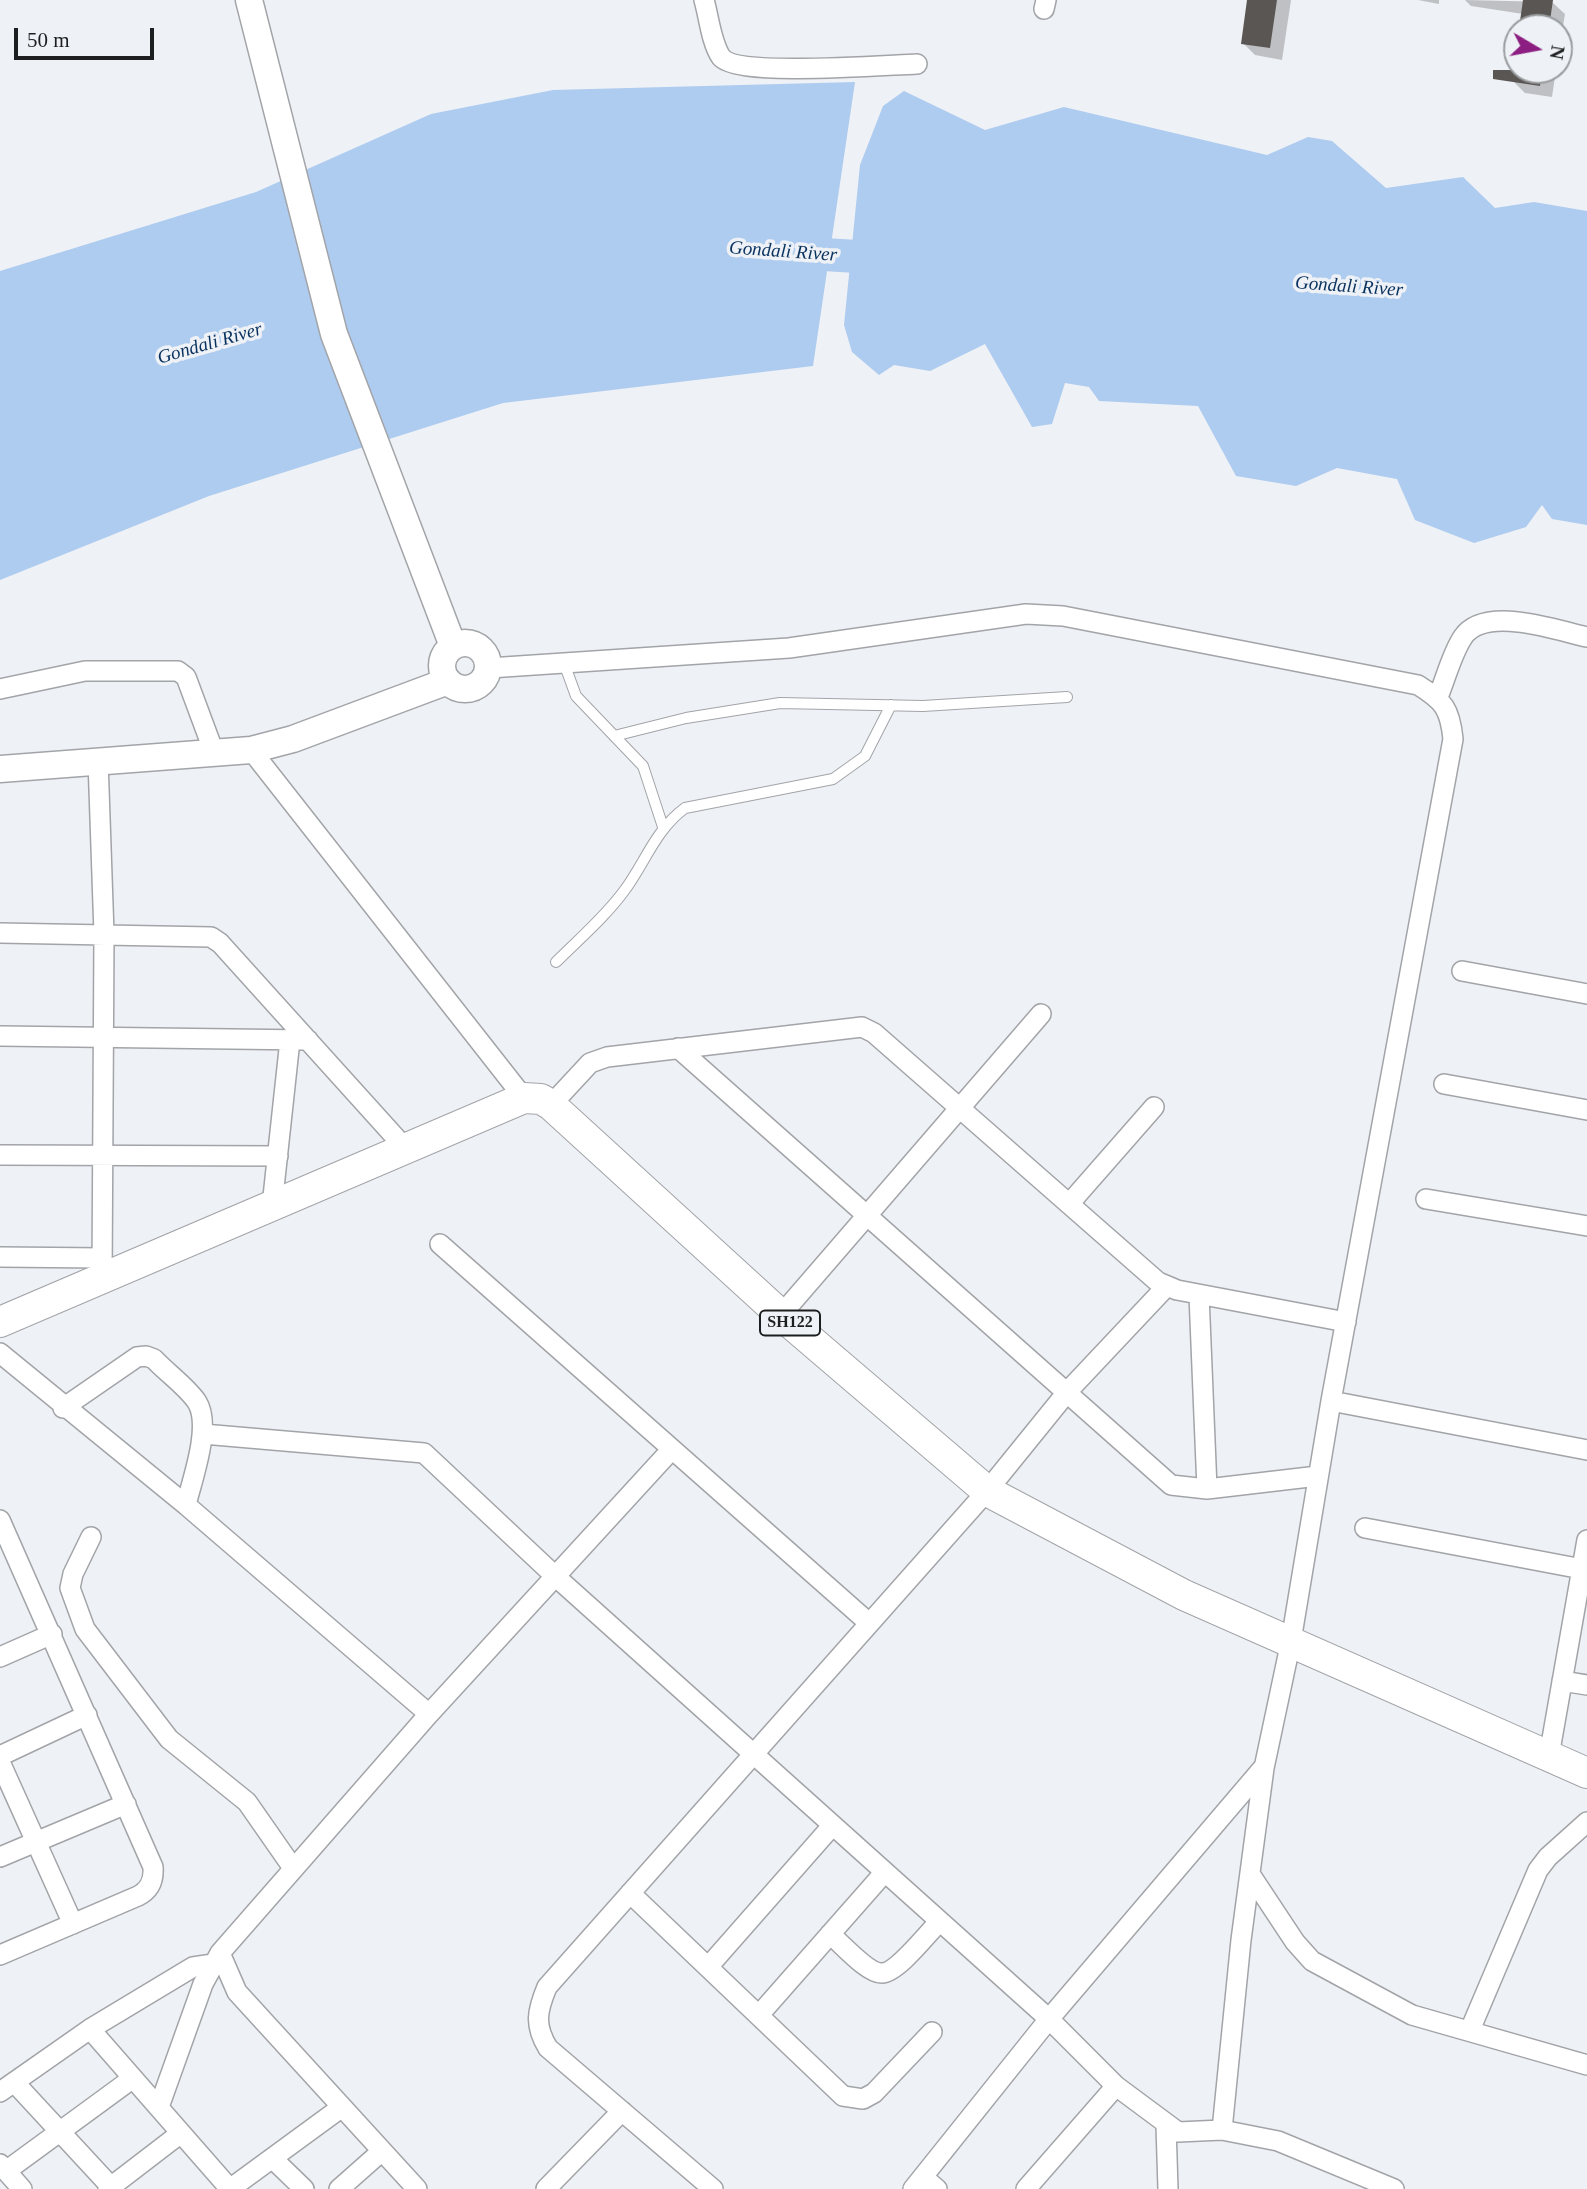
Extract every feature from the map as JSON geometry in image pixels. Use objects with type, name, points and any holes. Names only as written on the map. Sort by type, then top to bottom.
[{"type":"main road","points":[[0,1322],[102,1269],[272,1206],[406,1149],[538,1101]]},
{"type":"main road","name":"SH122","points":[[538,1101],[781,1315],[987,1491],[1184,1595],[1587,1773]]},
{"type":"street","points":[[249,0],[334,334],[453,646]]},
{"type":"street","points":[[704,0],[716,47],[722,58],[731,64],[758,69],[917,64]]},
{"type":"street","points":[[489,668],[820,645],[1026,614],[1063,617],[1418,685],[1438,697],[1451,716],[1453,739],[1331,1401],[1291,1641],[1264,1768],[1222,2130]]},
{"type":"street","points":[[1438,697],[1462,638],[1474,625],[1500,620],[1587,637]]},
{"type":"street","points":[[468,642],[475,644],[486,654],[489,668],[482,682],[470,689],[462,689],[448,681],[442,666],[443,658],[453,646],[468,642]]},
{"type":"street","points":[[0,689],[85,671],[168,668],[178,671],[186,677],[215,755]]},
{"type":"street","points":[[0,769],[98,760],[215,755],[251,750],[293,739],[448,681]]},
{"type":"street","points":[[251,750],[538,1101],[590,1063],[607,1056],[862,1027],[874,1033],[1167,1287],[1346,1322]]},
{"type":"street","points":[[0,1257],[102,1269],[104,934],[98,760]]},
{"type":"street","points":[[0,933],[211,937],[220,943],[299,1040],[406,1149]]},
{"type":"street","points":[[1462,971],[1587,994]]},
{"type":"street","points":[[781,1315],[1041,1014]]},
{"type":"street","points":[[0,1036],[299,1040]]},
{"type":"street","points":[[272,1206],[278,1156],[299,1040]]},
{"type":"street","points":[[678,1048],[869,1214],[1171,1485],[1207,1489],[1318,1476]]},
{"type":"street","points":[[1444,1084],[1587,1110]]},
{"type":"street","points":[[1069,1204],[1154,1107]]},
{"type":"street","points":[[0,1155],[278,1156]]},
{"type":"street","points":[[1426,1199],[1587,1226]]},
{"type":"street","points":[[440,1244],[869,1623]]},
{"type":"street","points":[[713,2189],[548,2048],[537,2030],[537,2010],[547,1987],[987,1491],[1068,1391],[1167,1287]]},
{"type":"street","points":[[1199,1295],[1207,1489]]},
{"type":"street","points":[[0,1353],[63,1408],[186,1505],[429,1714]]},
{"type":"street","points":[[63,1408],[137,1357],[146,1356],[197,1401],[201,1411],[202,1434],[186,1505]]},
{"type":"street","points":[[1331,1401],[1587,1450]]},
{"type":"street","points":[[202,1434],[424,1453],[555,1576],[1049,2019],[1116,2086],[1166,2126],[1189,2133],[1222,2130],[1294,2145],[1394,2189]]},
{"type":"street","points":[[159,2107],[216,1959],[429,1714],[672,1449]]},
{"type":"street","points":[[0,1520],[6,1552],[52,1634],[153,1867],[150,1885],[138,1896],[0,1955]]},
{"type":"street","points":[[1365,1528],[1585,1569]]},
{"type":"street","points":[[91,1536],[73,1574],[70,1588],[85,1629],[169,1739],[247,1802],[293,1868]]},
{"type":"street","points":[[1549,1756],[1585,1569],[1587,1540]]},
{"type":"street","points":[[0,1657],[52,1634]]},
{"type":"street","points":[[1562,1681],[1587,1685]]},
{"type":"street","points":[[0,1756],[87,1715]]},
{"type":"street","points":[[0,1762],[72,1924]]},
{"type":"street","points":[[925,2185],[1049,2019],[1264,1768]]},
{"type":"street","points":[[0,1857],[126,1804]]},
{"type":"street","points":[[1470,2030],[1538,1870],[1548,1857],[1587,1822]]},
{"type":"street","points":[[708,1967],[832,1826]]},
{"type":"street","points":[[759,2015],[884,1873]]},
{"type":"street","points":[[1250,1874],[1295,1942],[1312,1961],[1398,2009],[1587,2065]]},
{"type":"street","points":[[630,1893],[844,2096],[863,2099],[874,2093],[932,2032]]},
{"type":"street","points":[[830,1934],[870,1970],[882,1973],[894,1969],[939,1922]]},
{"type":"street","points":[[181,2133],[111,2188],[60,2131],[7,2087],[90,2029],[193,1967],[216,1959]]},
{"type":"street","points":[[216,1959],[237,1992],[417,2189]]},
{"type":"street","points":[[90,2029],[230,2189],[341,2107]]},
{"type":"street","points":[[22,2189],[3,2167],[60,2131],[133,2078]]},
{"type":"street","points":[[1026,2189],[1116,2086]]},
{"type":"street","points":[[546,2189],[622,2111]]},
{"type":"street","points":[[1166,2126],[1168,2189]]},
{"type":"street","points":[[339,2189],[382,2151]]},
{"type":"street","points":[[272,2158],[304,2189]]},
{"type":"lane","points":[[564,663],[576,696],[643,766],[663,827]]},
{"type":"lane","points":[[614,736],[686,718],[780,703],[923,706],[1068,697]]},
{"type":"lane","points":[[556,962],[624,891],[663,827],[685,808],[833,779],[865,756],[891,705]]},
{"type":"water","points":[[855,82],[813,366],[503,403],[209,496],[0,580],[0,271],[256,192],[431,114],[553,90]]},
{"type":"water","points":[[904,91],[985,130],[1064,107],[1267,155],[1308,137],[1332,141],[1386,188],[1463,177],[1495,208],[1534,202],[1587,211],[1587,525],[1552,519],[1542,505],[1526,527],[1474,543],[1415,520],[1397,479],[1337,468],[1296,486],[1236,476],[1198,406],[1099,401],[1089,387],[1065,383],[1052,424],[1032,427],[985,344],[930,371],[894,365],[879,375],[852,352],[844,325],[860,165],[883,106]]},
{"type":"building","points":[[1247,0],[1277,0],[1270,48],[1241,44]]},
{"type":"building","points":[[1523,0],[1553,0],[1551,14],[1521,14]]},
{"type":"building","points":[[1493,70],[1503,70],[1503,80],[1493,79]]},
{"type":"waterway","name":"Gondali River","points":[[784,252],[897,259]]}]
